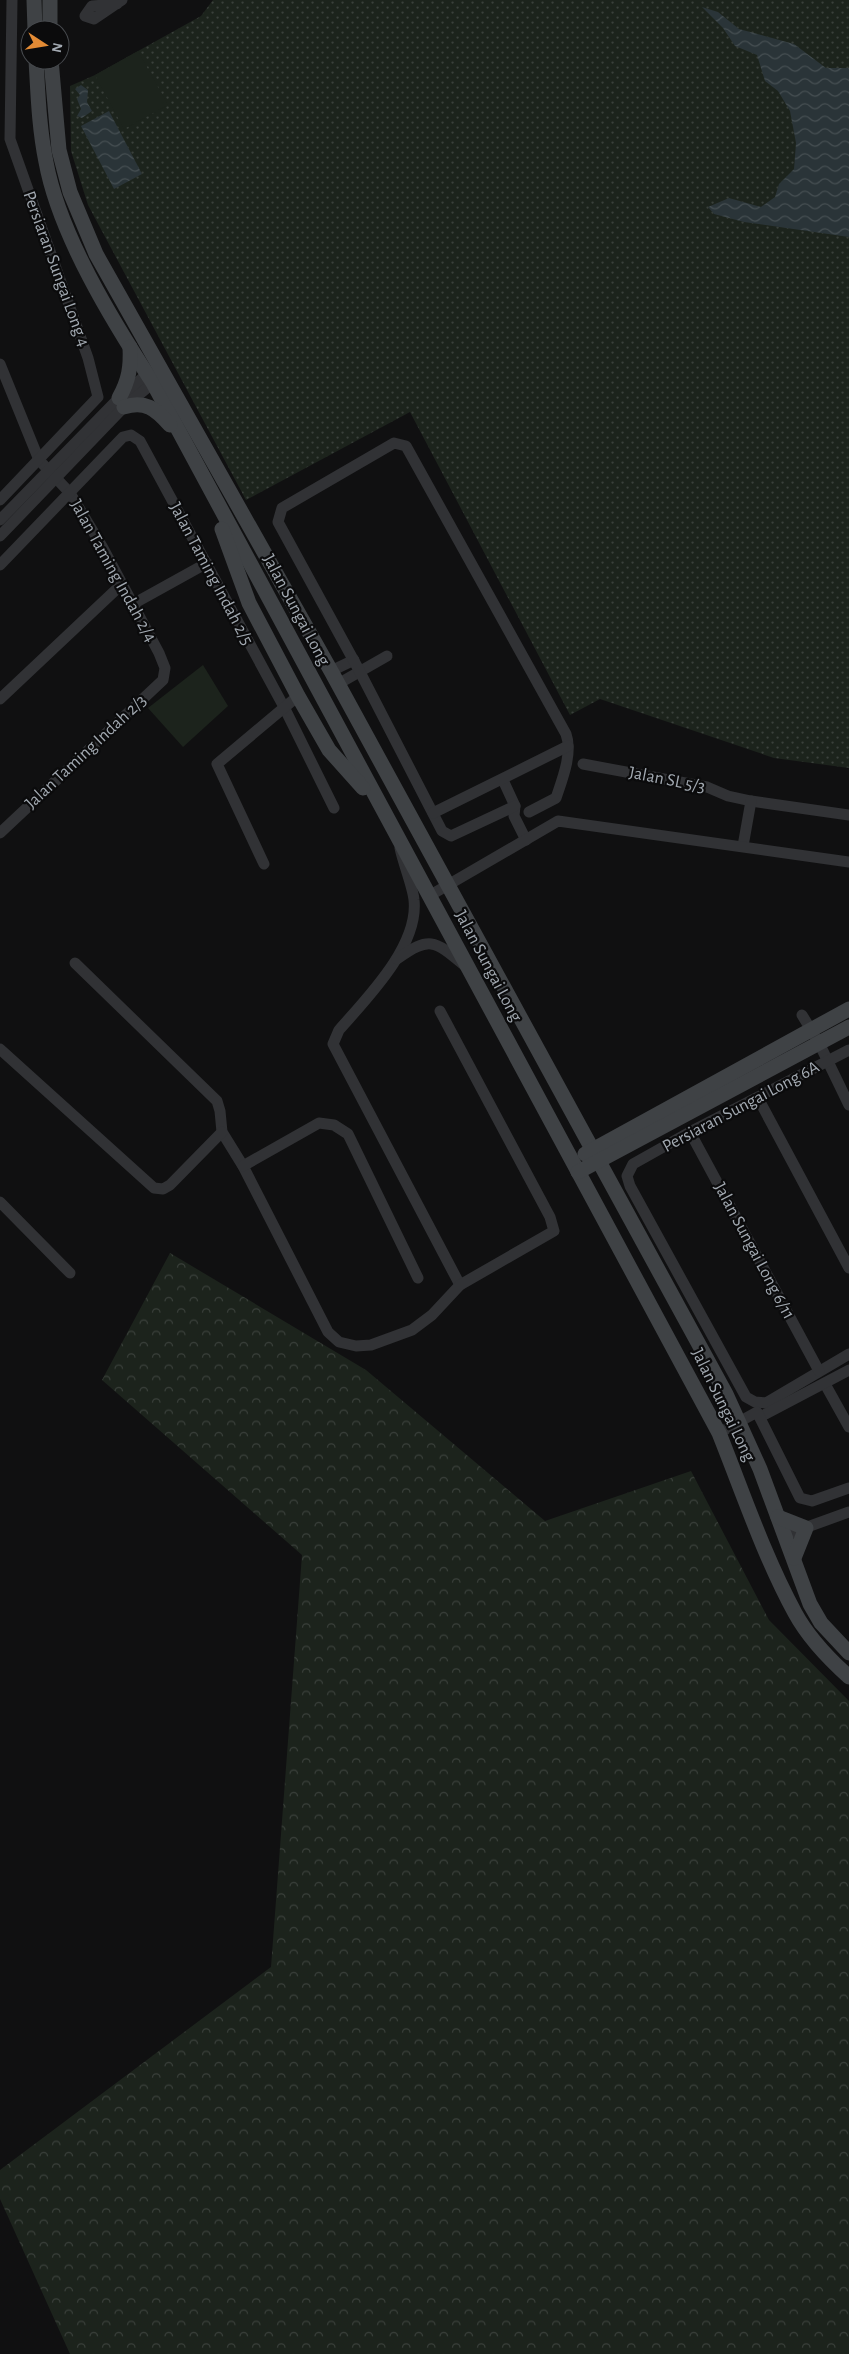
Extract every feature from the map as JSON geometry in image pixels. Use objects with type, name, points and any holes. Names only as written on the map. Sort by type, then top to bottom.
[{"type":"street","name":"Persiaran Sungai Long 4","points":[[0,500],[95,402],[98,392],[88,358],[10,139],[12,0]]},
{"type":"street","points":[[34,0],[34,20]]},
{"type":"street","points":[[50,0],[50,20]]},
{"type":"street","name":"Jalan Sungai Long","points":[[37,70],[46,164],[63,219],[82,262],[130,345],[154,373],[171,385],[334,677],[740,1423],[794,1558],[810,1604],[821,1623],[849,1653]]},
{"type":"street","name":"Jalan Sungai Long","points":[[52,70],[60,150],[70,192],[96,254],[154,373],[181,438],[720,1433],[774,1568],[796,1614],[828,1658],[849,1677]]},
{"type":"street","points":[[103,298],[121,305],[117,323]]},
{"type":"street","points":[[122,403],[131,368],[130,345]]},
{"type":"street","name":"Jalan Taming Indah 2/4","points":[[0,364],[39,460],[70,493],[133,604],[165,668]]},
{"type":"street","points":[[0,520],[52,474],[154,373]]},
{"type":"street","points":[[122,403],[136,403],[149,406],[166,420],[181,438]]},
{"type":"street","name":"Jalan Taming Indah 2/5","points":[[70,493],[123,437],[131,435],[140,440],[284,707],[334,808]]},
{"type":"street","points":[[529,812],[556,798],[562,780],[568,746],[566,734],[406,446],[394,443],[282,508],[278,522],[354,660],[442,831],[451,836],[516,806],[529,812],[538,833]]},
{"type":"street","points":[[0,536],[52,474]]},
{"type":"street","points":[[203,479],[249,603],[298,696],[329,750],[379,805]]},
{"type":"street","points":[[0,565],[70,493]]},
{"type":"street","points":[[133,604],[207,563]]},
{"type":"street","points":[[0,699],[122,584]]},
{"type":"street","points":[[334,677],[360,672],[387,656]]},
{"type":"street","points":[[334,677],[354,660]]},
{"type":"street","name":"Jalan Taming Indah 2/3","points":[[0,833],[163,680],[165,668]]},
{"type":"street","points":[[264,864],[217,764],[298,696]]},
{"type":"street","points":[[433,813],[503,780],[568,746]]},
{"type":"street","name":"Jalan SL 5/3","points":[[583,764],[707,787],[728,796],[751,802],[849,815]]},
{"type":"street","points":[[503,780],[516,806],[514,816],[526,840]]},
{"type":"street","points":[[743,846],[751,802]]},
{"type":"street","points":[[429,896],[558,822],[849,862]]},
{"type":"street","points":[[396,960],[413,922],[414,899],[397,837]]},
{"type":"street","points":[[460,1285],[333,1044],[339,1030],[396,960],[414,947],[428,943],[440,945],[469,970]]},
{"type":"street","points":[[75,963],[217,1102],[222,1132],[243,1166],[328,1332],[338,1342],[356,1346],[371,1345],[412,1330],[432,1315],[460,1285],[554,1231],[550,1216],[440,1011]]},
{"type":"street","points":[[596,1156],[811,1030],[849,1010]]},
{"type":"street","points":[[802,1014],[849,1105]]},
{"type":"street","points":[[575,1166],[819,1044],[849,1027]]},
{"type":"street","points":[[0,1049],[154,1188],[163,1189],[170,1185],[222,1132]]},
{"type":"street","name":"Persiaran Sungai Long 6A","points":[[818,1371],[766,1402],[755,1402],[746,1397],[630,1186],[628,1172],[633,1164],[690,1132],[849,1050]]},
{"type":"street","points":[[758,1098],[849,1268]]},
{"type":"street","points":[[243,1166],[319,1123],[334,1125],[348,1134],[418,1278]]},
{"type":"street","name":"Jalan Sungai Long 6/11","points":[[690,1132],[818,1371]]},
{"type":"street","points":[[0,1202],[70,1273]]},
{"type":"street","points":[[612,1234],[631,1223]]},
{"type":"street","points":[[818,1371],[849,1354]]},
{"type":"street","points":[[760,1418],[849,1370]]},
{"type":"street","points":[[825,1384],[849,1427]]},
{"type":"street","points":[[720,1433],[757,1412],[800,1498],[812,1501],[849,1488]]},
{"type":"street","points":[[754,1520],[770,1532],[785,1535],[849,1512]]},
{"type":"street","points":[[778,1517],[806,1528]]},
{"type":"street","points":[[794,1558],[806,1528]]},
{"type":"street","points":[[774,1568],[778,1545],[785,1535]]},
{"type":"green space","points":[[213,0],[849,0],[849,768],[774,758],[600,699],[570,715],[410,412],[246,500],[88,205],[71,151],[70,86],[95,75],[201,16]]},
{"type":"green space","points":[[138,51],[168,105],[124,129],[95,75]]},
{"type":"green space","points":[[203,665],[228,706],[183,747],[148,708]]},
{"type":"green space","points":[[170,1253],[366,1370],[545,1521],[691,1471],[769,1620],[849,1701],[849,2354],[70,2354],[0,2199],[0,2170],[271,1967],[302,1555],[102,1380]]},
{"type":"water","points":[[702,7],[718,12],[739,29],[794,44],[826,68],[849,68],[849,237],[744,222],[714,214],[708,207],[729,198],[761,207],[775,197],[779,184],[794,169],[796,143],[790,111],[778,91],[765,81],[757,55],[735,46],[723,28]]},
{"type":"water","points":[[81,85],[88,90],[87,102],[92,111],[82,118],[77,116],[81,109],[77,99],[80,95],[75,89]]},
{"type":"water","points":[[109,111],[142,174],[114,189],[81,126]]}]
